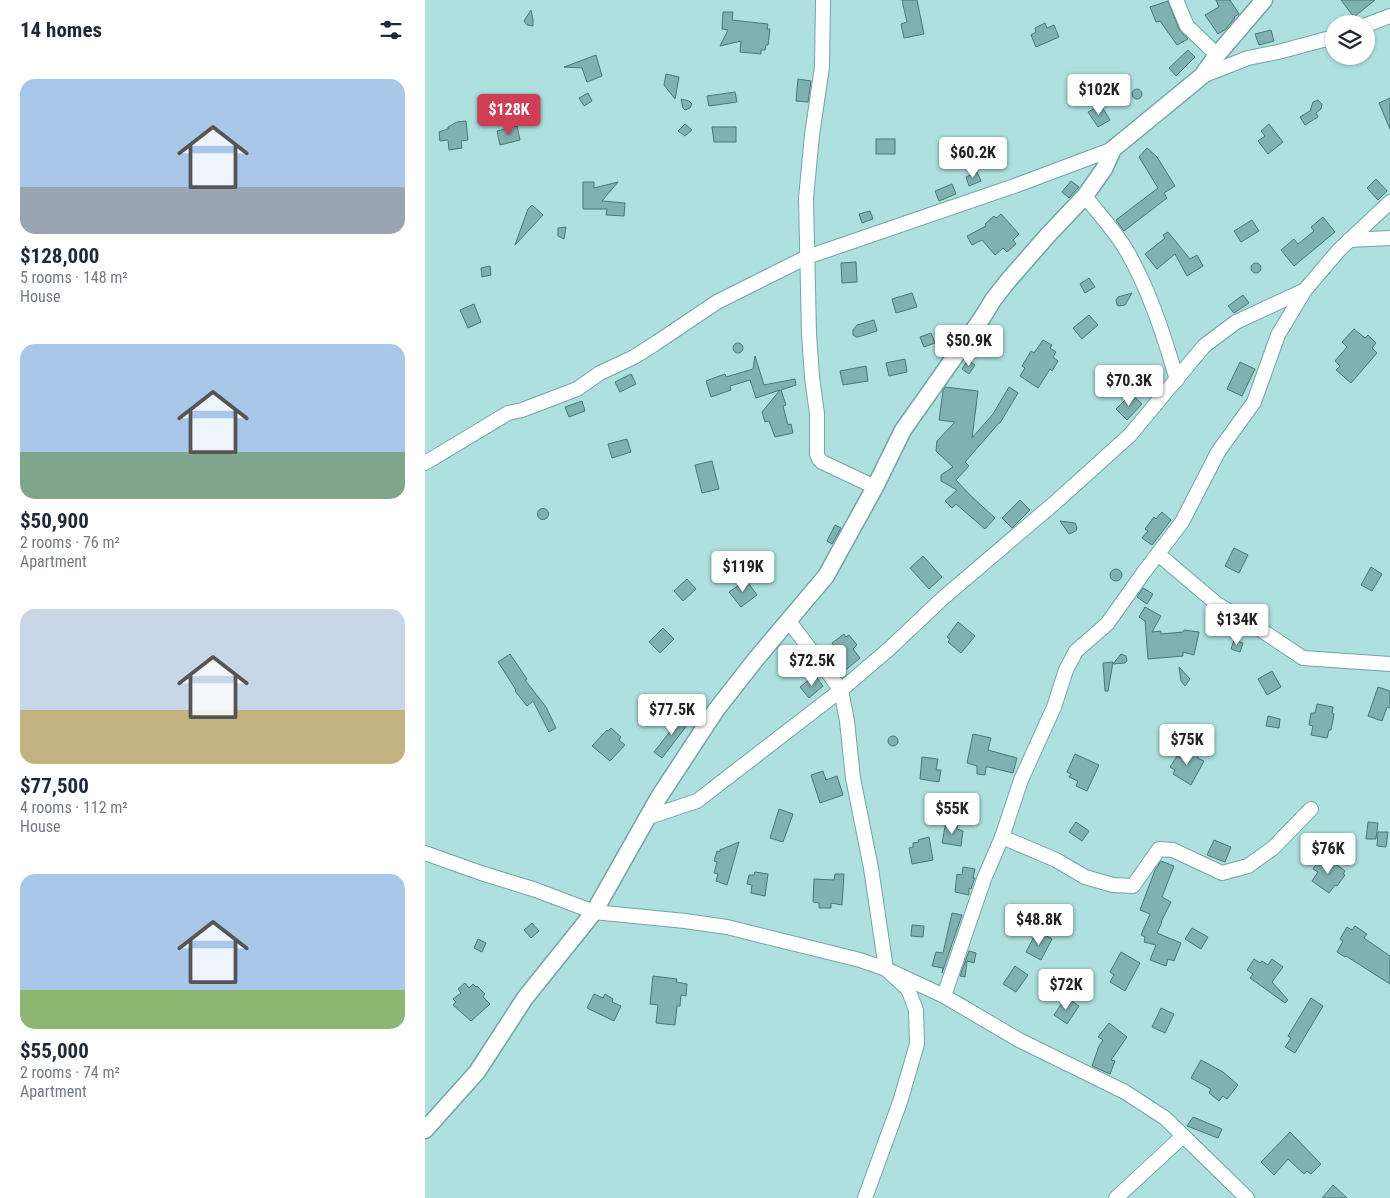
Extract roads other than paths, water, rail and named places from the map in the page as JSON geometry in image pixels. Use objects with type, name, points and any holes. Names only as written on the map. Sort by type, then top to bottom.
[{"type":"street","points":[[823,0],[822,67],[812,136],[806,198],[812,377],[817,414],[817,454],[822,462],[875,487]]},
{"type":"street","points":[[1176,0],[1187,26],[1217,55]]},
{"type":"street","points":[[425,463],[508,413],[522,410],[577,389],[600,373],[634,357],[655,344],[717,302],[807,257],[1017,185],[1113,149],[1202,76],[1217,55],[1264,0]]},
{"type":"street","points":[[1375,22],[1390,16]]},
{"type":"street","points":[[1202,76],[1248,58],[1325,39]]},
{"type":"street","points":[[426,1127],[477,1072],[525,998],[594,912],[659,797],[716,710],[826,576],[875,487],[903,430],[993,300],[1048,235],[1085,196],[1104,168],[1113,149]]},
{"type":"street","points":[[1085,196],[1125,247],[1153,310],[1177,380]]},
{"type":"street","points":[[944,996],[984,879],[1002,836],[1024,772],[1053,707],[1066,670],[1076,651],[1107,624],[1182,522],[1218,452],[1253,402],[1278,335],[1305,290],[1349,240],[1390,202]]},
{"type":"street","points":[[1349,240],[1390,238]]},
{"type":"street","points":[[649,817],[697,802],[841,690],[1130,435],[1204,346],[1236,322],[1305,290]]},
{"type":"street","points":[[1157,554],[1217,604],[1303,658],[1390,664]]},
{"type":"street","points":[[788,620],[841,690],[847,721],[853,778],[871,868],[886,969],[909,989],[916,1010],[917,1044],[900,1102],[865,1198]]},
{"type":"street","points":[[1002,836],[1056,860],[1085,877],[1113,885],[1133,886],[1159,849],[1173,850],[1222,873],[1248,866],[1273,848],[1311,809]]},
{"type":"street","points":[[425,853],[536,890],[594,912],[727,927],[860,960],[886,969],[944,996],[1019,1040],[1125,1092],[1165,1118],[1247,1198]]},
{"type":"street","points":[[1117,1198],[1183,1136]]}]
